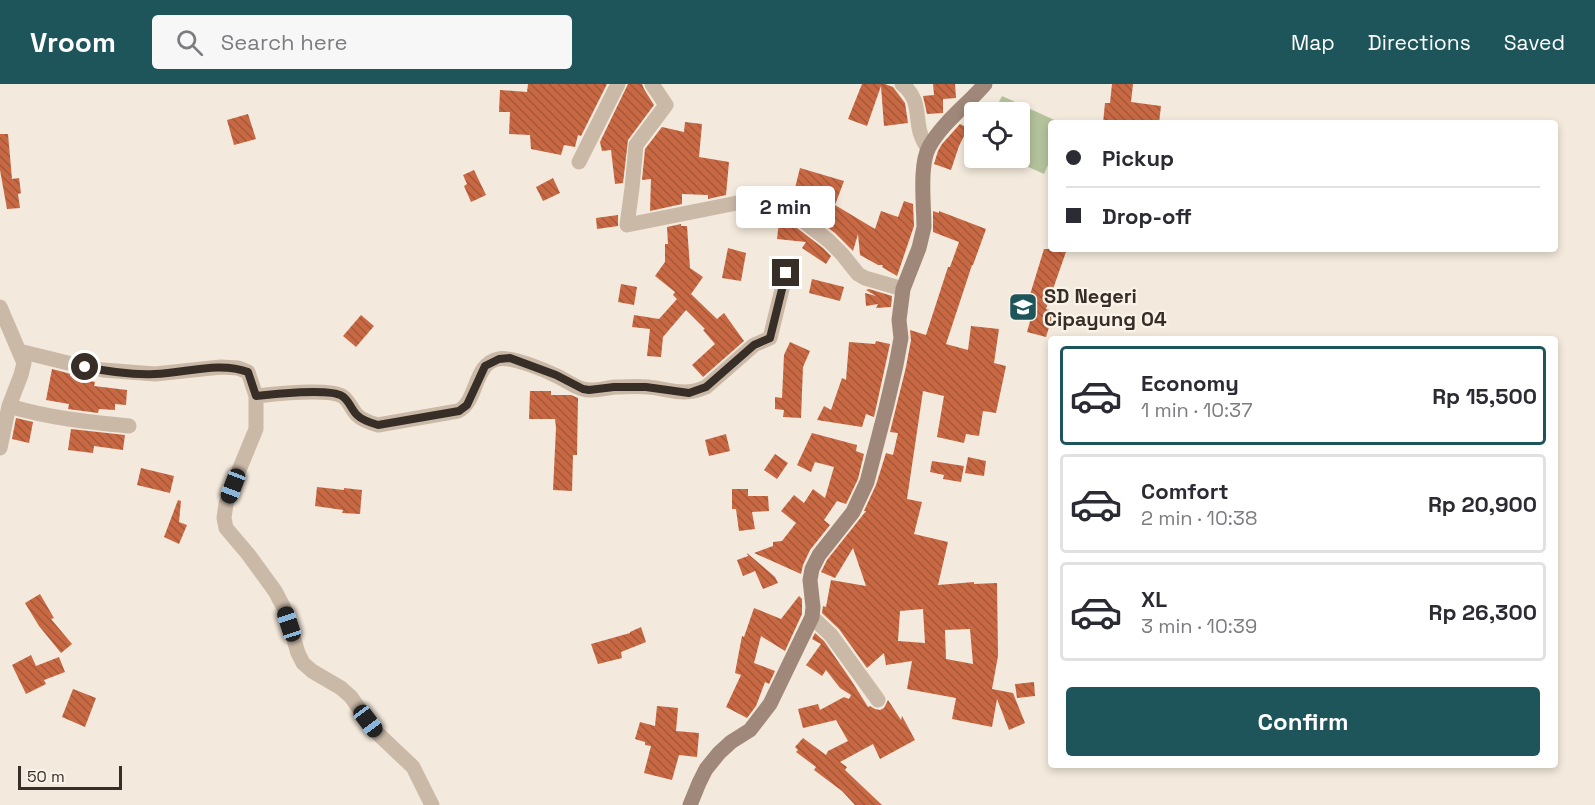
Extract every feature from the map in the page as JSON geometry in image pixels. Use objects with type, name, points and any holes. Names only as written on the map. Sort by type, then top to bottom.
[{"type":"street","points":[[579,162],[618,84]]},
{"type":"street","points":[[652,84],[666,105],[636,145],[627,225],[737,203],[764,204],[802,219],[829,241],[858,274],[903,289]]},
{"type":"street","points":[[902,84],[914,97],[922,141],[928,148]]},
{"type":"street","points":[[690,805],[702,776],[718,753],[730,742],[750,730],[770,704],[812,617],[810,580],[812,569],[819,555],[853,512],[867,482],[886,408],[901,338],[899,320],[903,289],[924,227],[924,169],[928,148],[985,84]]},
{"type":"street","points":[[256,396],[310,392],[340,394],[345,397],[357,415],[367,422],[378,425],[464,409],[485,366],[494,360],[510,358],[556,375],[583,389],[646,387],[689,393],[698,391],[706,387],[754,345],[770,338],[786,273]]},
{"type":"street","points":[[0,307],[24,363],[24,369],[9,406],[0,448]]},
{"type":"street","points":[[19,351],[103,370],[155,374],[221,367],[238,368],[248,372],[256,396],[256,429],[226,504],[224,518],[226,528],[275,591],[285,610],[303,663],[351,697],[375,731],[413,767],[432,805]]},
{"type":"street","points":[[9,406],[34,414],[80,422],[129,426]]},
{"type":"street","points":[[812,617],[831,635],[878,700]]},
{"type":"green space","points":[[1002,96],[1015,102],[999,102]]},
{"type":"green space","points":[[1030,109],[1054,120],[1048,120],[1048,165],[1044,174],[1030,168]]},
{"type":"building","points":[[528,84],[607,84],[581,136],[578,135],[575,147],[564,145],[561,155],[531,149],[530,135],[509,134],[510,112],[499,112],[500,90],[527,92]]},
{"type":"building","points":[[628,84],[642,84],[654,105],[628,140],[623,183],[615,184],[611,150],[602,151],[600,142]]},
{"type":"building","points":[[862,84],[885,84],[893,87],[905,103],[908,123],[884,126],[881,86],[867,126],[848,119]]},
{"type":"building","points":[[933,84],[955,84],[956,98],[943,99],[943,113],[927,114],[923,96],[934,95]]},
{"type":"building","points":[[1112,84],[1133,84],[1131,102],[1161,106],[1159,120],[1103,120],[1105,103],[1110,103]]},
{"type":"building","points":[[248,114],[256,139],[234,145],[227,120]]},
{"type":"building","points":[[685,122],[702,124],[699,157],[729,162],[726,195],[708,199],[708,195],[682,194],[682,204],[650,211],[651,179],[642,180],[645,149],[662,127],[684,132]]},
{"type":"building","points":[[960,124],[964,126],[964,136],[951,170],[934,164],[942,144]]},
{"type":"building","points":[[0,134],[8,134],[12,179],[19,178],[20,208],[7,209],[0,170]]},
{"type":"building","points":[[800,168],[844,181],[835,205],[875,229],[881,211],[898,217],[904,201],[913,204],[914,226],[897,276],[882,267],[883,265],[878,265],[860,255],[858,234],[853,251],[835,233],[806,211],[815,193],[795,188]]},
{"type":"building","points":[[474,170],[486,195],[471,202],[464,186],[467,184],[463,175]]},
{"type":"building","points":[[553,178],[560,193],[543,201],[536,187]]},
{"type":"building","points":[[933,211],[939,213],[939,211],[986,229],[946,344],[968,350],[971,326],[999,329],[994,363],[1006,366],[996,413],[983,411],[979,436],[966,434],[964,443],[937,437],[944,396],[923,391],[907,499],[922,502],[914,534],[948,542],[938,585],[997,583],[998,656],[992,689],[1013,693],[1025,723],[1009,730],[997,699],[992,727],[952,719],[956,698],[907,689],[912,661],[886,665],[884,653],[867,668],[839,629],[822,613],[823,606],[826,607],[831,580],[866,586],[853,548],[835,578],[821,572],[827,560],[866,511],[864,511],[876,485],[886,453],[893,455],[898,433],[890,432],[906,367],[911,340],[910,330],[926,335],[948,267],[950,267],[959,242],[933,232]],"holes":[[[923,609],[925,643],[898,641],[900,611]],[[970,629],[973,664],[946,659],[945,630]]]},
{"type":"building","points":[[618,215],[618,226],[597,229],[596,218]]},
{"type":"building","points":[[779,222],[785,222],[797,228],[823,248],[831,256],[826,264],[802,248],[806,242],[777,239]]},
{"type":"building","points":[[681,224],[681,226],[687,226],[690,268],[703,277],[691,294],[717,319],[724,313],[744,341],[703,377],[692,365],[715,344],[703,330],[705,329],[686,310],[663,337],[661,357],[647,356],[650,329],[632,327],[634,315],[659,319],[677,299],[673,295],[675,292],[655,276],[665,262],[665,244],[668,244],[667,227]]},
{"type":"building","points":[[728,248],[746,253],[741,281],[722,278]]},
{"type":"building","points":[[1044,249],[1048,249],[1048,252],[1066,252],[1046,309],[1054,311],[1046,337],[1027,332],[1036,300],[1029,298]]},
{"type":"building","points":[[812,279],[844,287],[840,301],[809,293]]},
{"type":"building","points":[[621,284],[637,287],[634,305],[618,302]]},
{"type":"building","points":[[866,290],[892,296],[891,307],[876,308],[878,304],[866,306],[865,293],[876,296]]},
{"type":"building","points":[[361,315],[374,326],[356,347],[343,336]]},
{"type":"building","points":[[876,341],[890,344],[874,417],[866,414],[862,427],[817,420],[824,406],[831,410],[842,378],[846,380],[849,342],[875,344]]},
{"type":"building","points":[[790,342],[810,351],[803,367],[801,418],[783,417],[784,410],[775,409],[775,397],[782,398],[784,355]]},
{"type":"building","points":[[52,369],[95,382],[94,386],[127,390],[126,405],[115,404],[115,410],[99,409],[98,413],[68,409],[69,404],[46,400]]},
{"type":"building","points":[[530,391],[551,391],[551,395],[571,395],[578,398],[577,455],[573,455],[572,491],[553,490],[555,419],[529,419]]},
{"type":"building","points":[[16,418],[33,422],[29,443],[12,439]]},
{"type":"building","points":[[71,429],[125,435],[123,450],[94,446],[93,453],[68,450]]},
{"type":"building","points":[[812,433],[857,445],[856,451],[864,454],[858,479],[846,504],[837,501],[824,520],[830,525],[810,550],[801,574],[754,553],[773,546],[773,542],[782,541],[796,523],[781,511],[794,495],[804,503],[813,489],[825,498],[834,467],[815,462],[811,472],[797,465]]},
{"type":"building","points":[[726,434],[730,451],[709,456],[705,440]]},
{"type":"building","points":[[775,454],[788,463],[777,479],[764,470]]},
{"type":"building","points":[[968,457],[986,461],[984,476],[965,473]]},
{"type":"building","points":[[932,461],[964,466],[961,482],[943,479],[944,475],[930,472]]},
{"type":"building","points":[[141,468],[174,476],[170,493],[137,485]]},
{"type":"building","points":[[317,487],[362,490],[360,514],[342,513],[343,510],[315,506]]},
{"type":"building","points":[[732,489],[748,489],[748,496],[768,496],[769,511],[752,512],[755,529],[739,531],[736,509],[732,509]]},
{"type":"building","points":[[178,500],[181,501],[179,522],[187,525],[179,544],[164,537]]},
{"type":"building","points":[[747,553],[775,577],[778,583],[763,589],[755,571],[743,576],[737,560],[748,556]]},
{"type":"building","points":[[40,594],[54,618],[51,619],[72,644],[61,653],[39,626],[25,603]]},
{"type":"building","points":[[799,596],[802,599],[802,614],[785,651],[761,636],[754,663],[775,671],[769,684],[765,682],[756,706],[747,718],[726,707],[741,675],[735,673],[742,636],[744,637],[754,608],[781,619]]},
{"type":"building","points":[[641,627],[646,642],[621,652],[622,658],[598,664],[591,644],[630,633]]},
{"type":"building","points":[[815,633],[824,641],[868,707],[880,710],[884,708],[888,700],[901,720],[902,716],[915,740],[880,759],[873,744],[840,762],[847,767],[845,770],[882,805],[855,805],[842,791],[814,770],[816,767],[796,752],[798,750],[795,747],[803,738],[826,755],[828,751],[848,741],[836,720],[803,728],[798,709],[818,704],[820,710],[844,697],[849,699],[851,695],[840,688],[826,670],[822,676],[806,665],[821,644],[812,639]]},
{"type":"building","points":[[31,655],[36,666],[59,657],[65,672],[44,680],[46,684],[26,694],[12,665]]},
{"type":"building","points":[[1034,682],[1035,696],[1017,698],[1015,684]]},
{"type":"building","points":[[73,689],[96,698],[85,727],[62,717]]},
{"type":"building","points":[[657,706],[678,708],[676,731],[699,733],[697,757],[679,755],[672,780],[644,773],[651,746],[635,739],[640,722],[655,726]]},
{"type":"place","name":"SD Negeri Cipayung 04","points":[[1023,307]]},
{"type":"route","points":[[85,367],[155,374],[221,367],[238,368],[248,372],[256,396],[310,392],[340,394],[345,397],[357,415],[367,422],[378,425],[464,409],[485,366],[499,359],[510,358],[556,375],[583,389],[646,387],[689,393],[706,387],[754,345],[770,338],[786,273]]}]
